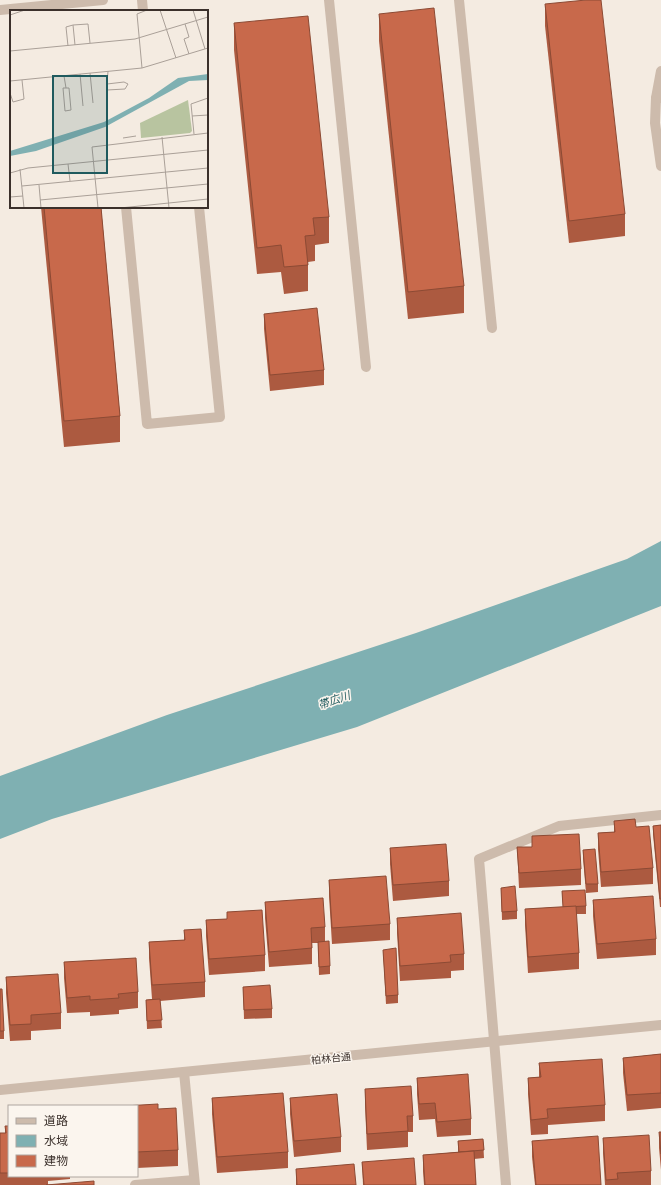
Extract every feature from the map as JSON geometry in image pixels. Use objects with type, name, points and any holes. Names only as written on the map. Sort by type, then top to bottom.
[{"type":"street","points":[[0,10],[103,0]]},
{"type":"street","points":[[142,0],[143,10]]},
{"type":"street","points":[[329,0],[366,367]]},
{"type":"street","points":[[459,0],[492,328]]},
{"type":"street","points":[[661,71],[655,123],[661,166]]},
{"type":"street","points":[[126,208],[147,424],[220,417],[199,208]]},
{"type":"street","points":[[506,1185],[479,859],[559,826],[661,815]]},
{"type":"street","name":"柏林台通","points":[[0,1090],[661,1025]]},
{"type":"street","points":[[135,1185],[194,1182],[184,1072]]},
{"type":"water","name":"帯広川","points":[[661,541],[661,606],[357,727],[52,819],[0,839],[0,776],[167,715],[416,633],[627,559]]},
{"type":"building","points":[[601,0],[625,214],[569,221],[545,4]]},
{"type":"building","points":[[434,8],[464,286],[408,292],[379,14]]},
{"type":"building","points":[[308,16],[329,217],[313,218],[315,235],[305,236],[308,265],[284,267],[281,245],[257,248],[234,23]]},
{"type":"building","points":[[44,208],[101,208],[120,416],[64,421]]},
{"type":"building","points":[[317,308],[324,370],[270,375],[264,314]]},
{"type":"building","points":[[635,819],[636,827],[649,826],[653,868],[601,872],[598,833],[615,832],[614,821]]},
{"type":"building","points":[[661,825],[661,899],[660,899],[653,826]]},
{"type":"building","points":[[579,834],[581,869],[519,873],[517,847],[532,847],[532,836]]},
{"type":"building","points":[[446,844],[449,881],[393,885],[390,848]]},
{"type":"building","points":[[595,849],[598,884],[586,884],[583,850]]},
{"type":"building","points":[[386,876],[390,924],[332,928],[329,880]]},
{"type":"building","points":[[515,886],[517,911],[502,912],[501,888]]},
{"type":"building","points":[[585,890],[586,906],[563,907],[562,891]]},
{"type":"building","points":[[653,896],[656,939],[597,944],[593,900]]},
{"type":"building","points":[[323,898],[325,927],[311,928],[312,948],[269,952],[265,902]]},
{"type":"building","points":[[576,906],[579,953],[528,957],[525,909]]},
{"type":"building","points":[[262,910],[265,955],[209,959],[206,920],[227,919],[227,912]]},
{"type":"building","points":[[461,913],[464,954],[450,955],[451,962],[400,966],[397,918]]},
{"type":"building","points":[[201,929],[205,982],[152,985],[149,942],[185,940],[184,930]]},
{"type":"building","points":[[329,941],[330,966],[319,967],[318,942]]},
{"type":"building","points":[[396,948],[398,995],[386,996],[383,950]]},
{"type":"building","points":[[136,958],[138,992],[118,994],[119,998],[90,1000],[90,996],[67,998],[64,962]]},
{"type":"building","points":[[58,974],[61,1013],[31,1015],[31,1024],[10,1025],[6,977]]},
{"type":"building","points":[[270,985],[272,1009],[244,1010],[243,987]]},
{"type":"building","points":[[0,989],[2,989],[4,1031],[0,1031]]},
{"type":"building","points":[[160,999],[162,1020],[147,1021],[146,1000]]},
{"type":"building","points":[[661,1054],[661,1093],[627,1095],[623,1058]]},
{"type":"building","points":[[602,1059],[605,1105],[547,1109],[548,1118],[531,1120],[528,1078],[541,1077],[539,1063]]},
{"type":"building","points":[[468,1074],[471,1119],[437,1122],[435,1103],[419,1104],[417,1078]]},
{"type":"building","points":[[411,1086],[413,1116],[407,1116],[408,1131],[367,1134],[365,1089]]},
{"type":"building","points":[[283,1093],[288,1152],[217,1157],[212,1098]]},
{"type":"building","points":[[337,1094],[341,1137],[294,1141],[290,1098]]},
{"type":"building","points":[[158,1104],[158,1109],[176,1108],[178,1150],[138,1152],[138,1105]]},
{"type":"building","points":[[5,1126],[8,1126],[8,1173],[0,1173],[0,1133],[6,1133]]},
{"type":"building","points":[[659,1132],[661,1132],[661,1154]]},
{"type":"building","points":[[649,1135],[651,1171],[617,1173],[618,1179],[606,1180],[603,1138]]},
{"type":"building","points":[[598,1136],[601,1185],[536,1185],[532,1141]]},
{"type":"building","points":[[483,1139],[484,1150],[459,1152],[458,1141]]},
{"type":"building","points":[[474,1151],[476,1185],[425,1185],[423,1155]]},
{"type":"building","points":[[414,1158],[416,1185],[364,1185],[362,1162]]},
{"type":"building","points":[[354,1164],[356,1185],[297,1185],[296,1169]]},
{"type":"building","points":[[94,1181],[94,1185],[46,1185]]}]
